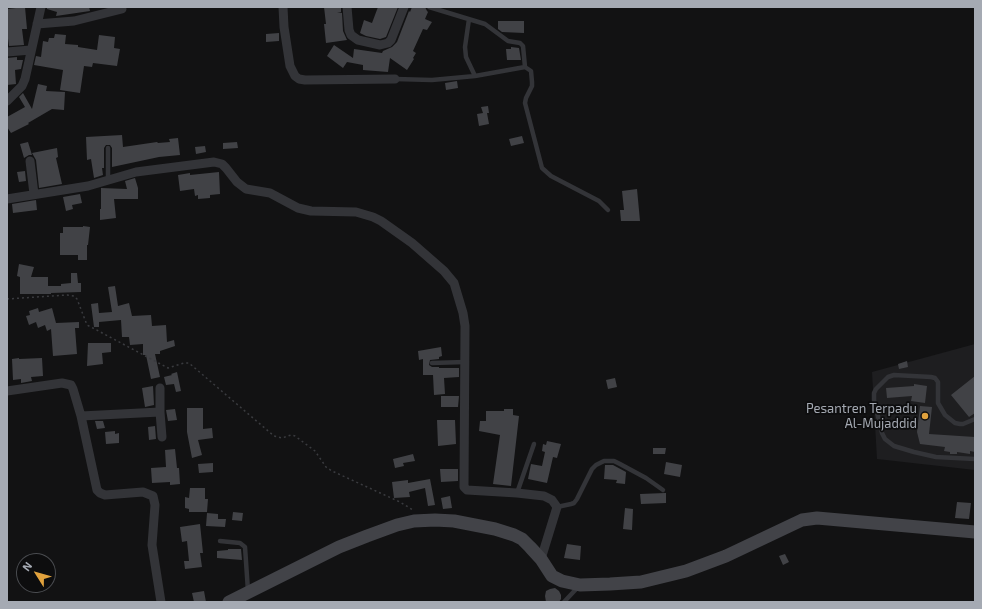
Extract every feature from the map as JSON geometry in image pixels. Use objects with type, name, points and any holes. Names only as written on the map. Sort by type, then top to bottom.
[{"type":"street","points":[[7,101],[22,86],[25,79],[41,7]]},
{"type":"street","points":[[282,7],[291,70],[299,79],[395,79]]},
{"type":"street","points":[[347,7],[349,30],[351,35],[358,40],[380,45],[388,43],[391,40],[404,7]]},
{"type":"street","points":[[37,24],[74,21],[122,9]]},
{"type":"street","points":[[7,52],[31,50]]},
{"type":"street","points":[[30,161],[34,194]]},
{"type":"street","points":[[7,199],[73,189],[148,170],[160,170],[214,162],[222,164],[241,186],[253,191],[270,193],[298,208],[311,211],[356,212],[368,215],[381,221],[412,243],[452,279],[456,287],[463,313],[465,362],[464,487],[467,490],[517,492],[548,497],[557,507],[542,559]]},
{"type":"street","points":[[7,391],[67,383],[71,385],[74,389],[81,416],[97,490],[105,495],[143,492],[153,496],[155,501],[152,545],[161,602]]},
{"type":"street","points":[[160,388],[162,437]]},
{"type":"street","points":[[81,416],[160,412]]},
{"type":"street","points":[[229,602],[339,547],[397,525],[422,520],[454,521],[495,529],[522,539],[542,559],[549,572],[556,578],[580,585],[641,582],[686,571],[726,556],[802,520],[817,518],[975,532]]},
{"type":"lane","points":[[429,7],[485,24],[508,41],[520,43],[523,46],[525,67]]},
{"type":"lane","points":[[469,19],[465,47],[466,57],[475,76]]},
{"type":"lane","points":[[395,79],[432,80],[475,76],[525,67],[531,71],[532,82],[532,86],[525,103],[542,168],[551,176],[599,201],[608,210]]},
{"type":"lane","points":[[108,148],[108,180]]},
{"type":"lane","points":[[432,363],[465,362]]},
{"type":"lane","points":[[975,419],[960,424],[955,423],[945,415],[938,403],[938,382],[935,378],[894,375],[888,377],[874,393],[874,400],[882,433],[885,439],[894,446],[936,457],[975,459]]},
{"type":"lane","points":[[517,492],[534,444]]},
{"type":"lane","points":[[557,507],[574,503],[596,464],[604,461],[620,464],[646,478],[663,490]]},
{"type":"lane","points":[[220,541],[240,543],[244,547],[248,593]]},
{"type":"lane","points":[[564,602],[580,585]]},
{"type":"path","points":[[7,299],[67,295],[74,296],[90,327],[168,368],[189,363],[274,436],[282,438],[291,435],[295,436],[315,452],[326,467],[352,481],[406,505],[411,508],[422,520]]},
{"type":"shaded area","name":"Pesantren Terpadu Al-Mujaddid","points":[[975,344],[975,470],[877,459],[872,372]]},
{"type":"building","points":[[25,7],[27,29],[22,29],[24,45],[9,46],[7,9]]},
{"type":"building","points":[[47,7],[89,7],[90,11],[56,16],[57,12],[47,9]]},
{"type":"building","points":[[324,7],[341,7],[341,12],[337,12],[342,13],[343,31],[347,40],[326,43]]},
{"type":"building","points":[[378,7],[398,7],[386,37],[380,39],[360,33],[364,20],[372,23]]},
{"type":"building","points":[[412,7],[425,7],[428,12],[425,19],[432,22],[427,30],[423,29],[413,51],[416,53],[413,58],[414,59],[407,70],[390,58],[388,72],[363,70],[363,65],[347,62],[343,68],[327,56],[334,45],[353,58],[354,49],[382,53],[397,42]]},
{"type":"building","points":[[498,21],[524,21],[524,33],[502,32],[498,29]]},
{"type":"building","points":[[279,33],[279,41],[266,42],[266,34]]},
{"type":"building","points":[[55,34],[66,35],[65,44],[78,45],[78,47],[97,50],[99,35],[115,37],[114,48],[120,49],[117,66],[93,63],[92,67],[84,66],[80,93],[60,90],[63,70],[34,65],[36,56],[41,57],[43,41],[48,42],[49,38],[54,38]]},
{"type":"building","points":[[511,47],[519,48],[521,60],[507,60],[506,49],[511,49]]},
{"type":"building","points":[[17,57],[17,60],[23,60],[21,69],[15,70],[16,84],[7,85],[7,58]]},
{"type":"building","points":[[457,81],[458,88],[446,90],[445,83]]},
{"type":"building","points":[[38,84],[47,86],[46,91],[65,92],[64,110],[52,109],[28,123],[29,124],[11,133],[7,127],[7,117],[25,107],[19,97],[23,93],[32,109]]},
{"type":"building","points":[[488,106],[489,113],[487,113],[489,124],[479,126],[477,114],[483,113],[481,107]]},
{"type":"building","points":[[122,135],[123,147],[157,142],[170,142],[169,139],[178,138],[180,155],[159,157],[112,167],[112,148],[110,145],[106,145],[104,148],[104,168],[102,168],[103,175],[94,178],[91,159],[87,160],[86,137]]},
{"type":"building","points":[[522,136],[524,143],[511,146],[509,139]]},
{"type":"building","points":[[28,142],[32,155],[24,158],[20,144]]},
{"type":"building","points":[[237,142],[238,148],[223,149],[223,143]]},
{"type":"building","points":[[205,146],[206,152],[196,154],[195,147]]},
{"type":"building","points":[[57,148],[58,157],[56,158],[62,184],[39,188],[36,160],[32,153]]},
{"type":"building","points":[[25,171],[26,181],[19,182],[17,172]]},
{"type":"building","points":[[219,172],[220,194],[210,195],[210,198],[198,199],[198,195],[195,196],[194,189],[180,191],[178,175]]},
{"type":"building","points":[[135,178],[138,188],[138,199],[114,199],[116,218],[100,220],[101,188],[127,189],[125,181]]},
{"type":"building","points":[[637,189],[640,221],[621,221],[620,210],[624,210],[622,191]]},
{"type":"building","points":[[80,194],[82,203],[72,205],[73,209],[66,211],[63,197]]},
{"type":"building","points":[[36,200],[37,210],[13,213],[12,204]]},
{"type":"building","points":[[63,227],[90,227],[87,245],[87,260],[78,260],[78,255],[60,255],[60,233],[63,233]]},
{"type":"building","points":[[19,264],[34,267],[31,277],[48,277],[48,286],[61,286],[61,284],[71,283],[71,273],[77,273],[78,283],[81,283],[81,292],[20,294],[20,277],[17,276]]},
{"type":"building","points":[[115,286],[118,306],[129,303],[132,316],[151,315],[152,326],[166,325],[167,342],[174,340],[175,346],[160,351],[160,354],[155,354],[160,377],[151,379],[146,355],[143,355],[143,344],[130,345],[129,337],[122,337],[121,320],[99,322],[99,327],[94,327],[91,304],[98,303],[99,313],[112,312],[108,287]]},
{"type":"building","points":[[38,308],[39,312],[52,308],[56,323],[79,322],[79,328],[75,328],[77,354],[53,356],[51,329],[47,331],[45,325],[38,328],[36,322],[29,325],[26,316],[30,315],[29,311]]},
{"type":"building","points":[[88,343],[111,343],[111,352],[102,353],[103,364],[87,366]]},
{"type":"building","points":[[441,347],[442,356],[439,357],[439,359],[430,360],[429,365],[439,368],[459,368],[459,377],[444,378],[445,394],[434,395],[433,375],[423,375],[423,359],[419,360],[418,351]]},
{"type":"building","points":[[42,358],[43,376],[31,377],[32,381],[21,383],[21,379],[13,380],[12,359]]},
{"type":"building","points":[[907,361],[908,367],[899,369],[898,364]]},
{"type":"building","points":[[177,372],[181,391],[176,392],[174,384],[166,385],[164,377]]},
{"type":"building","points":[[975,376],[975,413],[969,417],[951,395]]},
{"type":"building","points":[[615,378],[617,387],[608,389],[606,380]]},
{"type":"building","points":[[914,384],[927,386],[925,403],[911,401],[912,396],[887,398],[886,388],[914,386]]},
{"type":"building","points":[[153,386],[154,405],[145,407],[142,388]]},
{"type":"building","points":[[441,396],[459,396],[458,407],[441,407]]},
{"type":"building","points":[[920,406],[932,407],[929,434],[975,437],[975,452],[970,451],[970,454],[957,452],[957,454],[950,454],[950,452],[944,451],[945,447],[920,444],[917,432]]},
{"type":"building","points":[[187,408],[203,408],[203,429],[212,428],[213,438],[198,440],[202,455],[192,458],[187,432]]},
{"type":"building","points":[[175,409],[177,420],[168,421],[166,410]]},
{"type":"building","points":[[504,409],[513,409],[513,415],[519,416],[511,486],[493,484],[500,435],[479,431],[480,421],[486,421],[486,411],[504,411]]},
{"type":"building","points":[[437,420],[455,420],[456,444],[438,446]]},
{"type":"building","points":[[95,421],[103,421],[105,428],[97,429]]},
{"type":"building","points":[[155,426],[156,439],[149,440],[148,427]]},
{"type":"building","points":[[115,431],[115,434],[119,433],[119,443],[106,444],[105,432]]},
{"type":"building","points":[[547,441],[561,444],[557,458],[553,457],[547,483],[528,479],[531,464],[542,466],[545,452],[542,451],[543,444],[546,445]]},
{"type":"building","points":[[653,448],[666,448],[665,454],[653,454]]},
{"type":"building","points":[[175,449],[177,468],[179,468],[180,484],[170,485],[170,482],[152,483],[151,468],[166,467],[165,450]]},
{"type":"building","points":[[413,454],[415,461],[403,463],[404,466],[395,468],[393,459]]},
{"type":"building","points":[[666,462],[682,465],[680,477],[664,474]]},
{"type":"building","points":[[213,463],[213,472],[199,473],[198,464]]},
{"type":"building","points":[[605,465],[613,465],[626,472],[625,484],[616,483],[617,480],[604,479]]},
{"type":"building","points":[[440,469],[458,469],[458,481],[441,482]]},
{"type":"building","points":[[430,479],[435,505],[428,506],[425,488],[409,492],[410,497],[394,498],[392,482],[408,480],[408,483]]},
{"type":"building","points":[[190,488],[205,488],[205,499],[208,499],[207,512],[189,512],[189,509],[185,508],[185,497],[189,498]]},
{"type":"building","points":[[666,493],[666,503],[641,504],[640,494]]},
{"type":"building","points":[[450,496],[452,508],[443,509],[441,498]]},
{"type":"building","points":[[957,502],[971,503],[969,519],[955,518]]},
{"type":"building","points":[[625,508],[633,509],[632,530],[623,529]]},
{"type":"building","points":[[233,512],[243,513],[242,521],[232,520]]},
{"type":"building","points":[[207,513],[218,514],[218,519],[226,519],[225,527],[206,526]]},
{"type":"building","points":[[200,524],[203,553],[200,553],[202,567],[185,569],[184,561],[189,561],[187,541],[182,542],[180,527]]},
{"type":"building","points":[[567,544],[581,546],[580,560],[564,558]]},
{"type":"building","points":[[241,549],[242,560],[217,558],[217,551]]},
{"type":"building","points":[[785,554],[789,562],[783,565],[779,556]]},
{"type":"building","points":[[555,588],[559,591],[561,599],[559,602],[546,602],[546,591]]},
{"type":"building","points":[[204,591],[206,602],[194,602],[192,593]]},
{"type":"place","name":"Pesantren Terpadu Al-Mujaddid","points":[[925,416]]}]
